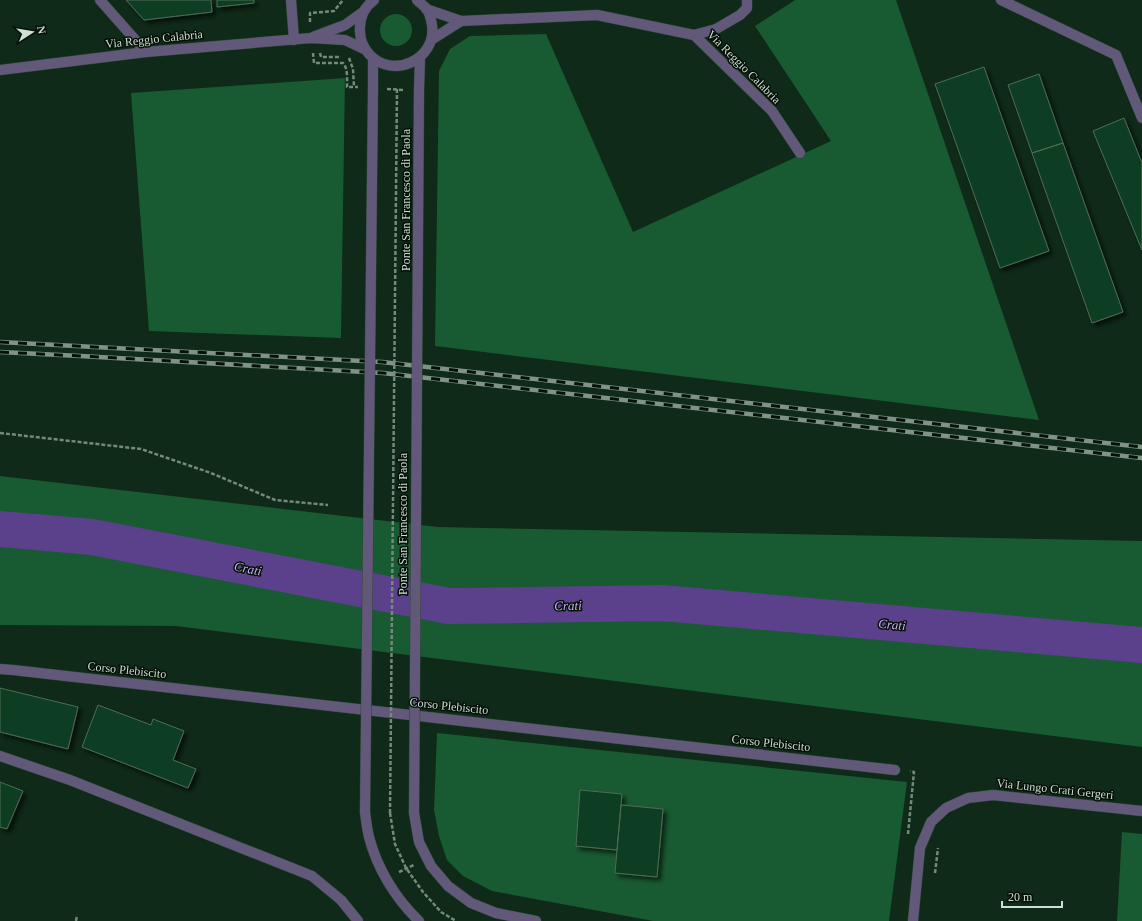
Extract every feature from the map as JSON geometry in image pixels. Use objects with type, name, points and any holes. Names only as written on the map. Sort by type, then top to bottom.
[{"type":"street","points":[[100,0],[146,52]]},
{"type":"street","points":[[291,0],[294,40]]},
{"type":"street","name":"Via Reggio Calabria","points":[[312,38],[345,24],[363,12],[374,0]]},
{"type":"street","name":"Via Reggio Calabria","points":[[417,0],[426,8],[461,21],[597,15],[694,35],[772,111],[800,153]]},
{"type":"street","points":[[694,35],[716,29],[740,15],[746,8],[747,0]]},
{"type":"street","points":[[1001,0],[1116,55],[1142,118]]},
{"type":"street","name":"Via Reggio Calabria","points":[[0,70],[146,52],[312,38],[345,40],[364,49],[373,58],[382,63],[391,66],[401,66],[411,63],[420,57],[426,50],[431,40],[433,29],[431,18],[426,8]]},
{"type":"street","points":[[363,12],[359,24],[360,37],[364,49]]},
{"type":"street","name":"Via Reggio Calabria","points":[[431,40],[461,21]]},
{"type":"street","name":"Ponte San Francesco di Paola","points":[[420,57],[414,813],[419,842],[431,866],[448,886],[471,903],[496,913],[536,921]]},
{"type":"street","points":[[373,58],[365,812],[369,836],[379,866],[393,890],[419,921]]},
{"type":"street","name":"Corso Plebiscito","points":[[0,670],[13,670],[895,770]]},
{"type":"street","points":[[0,756],[70,780],[312,876],[341,900],[358,921]]},
{"type":"street","name":"Via Lungo Crati Gergeri","points":[[913,921],[920,848],[931,822],[946,808],[968,798],[993,795],[1142,811]]},
{"type":"path","name":"Ponte San Francesco di Paola","points":[[397,89],[390,813],[395,844],[406,868],[423,892],[441,912],[456,921]]},
{"type":"path","points":[[0,433],[141,449],[211,473],[275,500],[328,505]]},
{"type":"path","points":[[934,874],[938,843]]},
{"type":"path","points":[[76,921],[77,915]]},
{"type":"green space","points":[[795,0],[896,0],[1039,420],[435,346],[439,71],[450,49],[470,36],[546,34],[633,232],[831,141],[755,26]]},
{"type":"green space","points":[[396,14],[407,19],[412,30],[407,41],[396,46],[385,41],[380,30],[385,19]]},
{"type":"green space","points":[[345,78],[341,338],[149,331],[131,93]]},
{"type":"green space","points":[[0,476],[438,527],[1142,541],[1142,747],[176,626],[0,625]]},
{"type":"green space","points":[[437,733],[907,782],[889,921],[653,921],[492,891],[463,876],[447,860],[439,836],[434,810]]},
{"type":"green space","points":[[1122,832],[1142,834],[1142,921],[1117,921]]},
{"type":"building","points":[[126,0],[211,0],[212,12],[144,20]]},
{"type":"building","points":[[217,0],[254,0],[254,3],[217,7]]},
{"type":"building","points":[[984,67],[1049,251],[1000,268],[935,84]]},
{"type":"building","points":[[1039,74],[1063,143],[1032,153],[1008,85]]},
{"type":"building","points":[[1124,118],[1142,163],[1142,250],[1093,131]]},
{"type":"building","points":[[1063,143],[1123,312],[1092,323],[1032,153]]},
{"type":"building","points":[[0,688],[78,707],[68,749],[0,732]]},
{"type":"building","points":[[98,705],[151,725],[153,719],[184,731],[173,760],[196,769],[188,788],[82,747]]},
{"type":"building","points":[[0,782],[23,791],[7,829],[0,827]]},
{"type":"building","points":[[580,790],[622,794],[617,850],[576,846]]},
{"type":"building","points":[[621,805],[663,809],[657,877],[615,873]]},
{"type":"waterway","name":"Crati","points":[[0,529],[92,537],[449,606],[662,603],[1142,645]]},
{"type":"railway","points":[[0,342],[382,362],[1142,447]]},
{"type":"railway","points":[[0,352],[383,373],[1142,458]]}]
